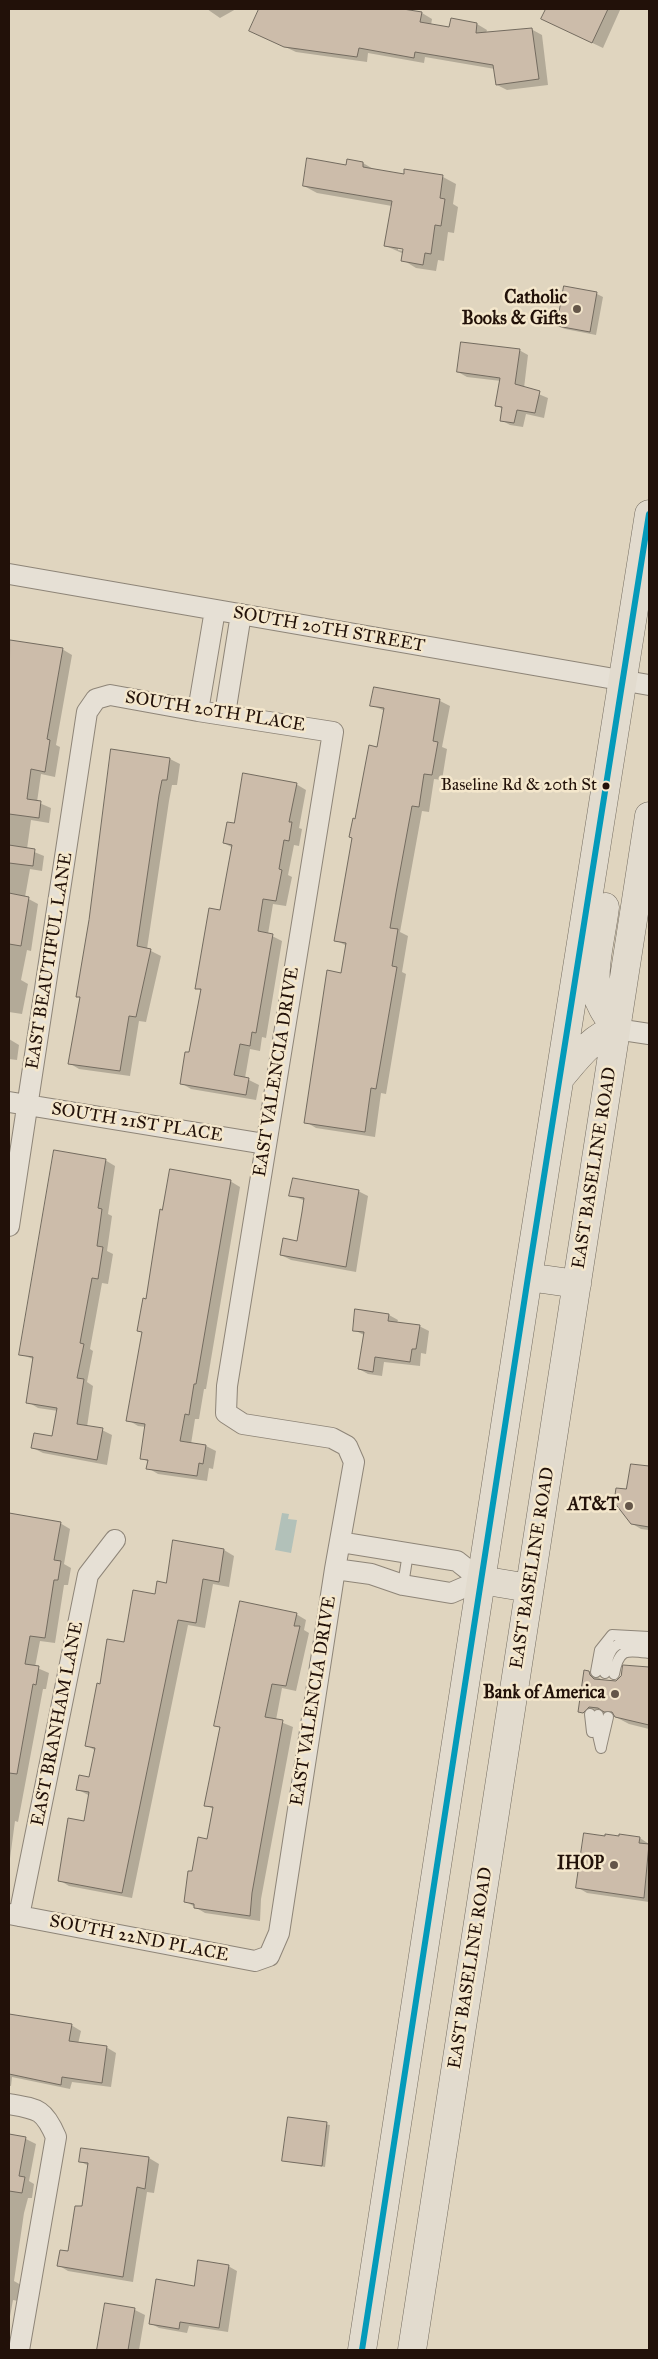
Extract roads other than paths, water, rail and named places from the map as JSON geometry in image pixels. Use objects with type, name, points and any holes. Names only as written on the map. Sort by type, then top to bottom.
[{"type":"main road","points":[[362,2350],[602,806],[636,682],[649,514]]},
{"type":"main road","points":[[560,1078],[593,1040],[601,1034],[616,1029],[602,1006],[597,983],[610,868],[602,806]]},
{"type":"main road","name":"EAST BASELINE ROAD","points":[[412,2350],[649,816]]},
{"type":"main road","points":[[528,1277],[577,1284]]},
{"type":"main road","points":[[481,1580],[529,1588]]},
{"type":"street","name":"SOUTH 20TH STREET","points":[[9,574],[636,682]]},
{"type":"street","points":[[198,711],[215,610]]},
{"type":"street","points":[[225,714],[241,614]]},
{"type":"street","name":"SOUTH 20TH PLACE","points":[[96,699],[110,694],[198,711],[333,732]]},
{"type":"street","name":"EAST BEAUTIFUL LANE","points":[[9,1226],[18,1104],[87,712],[96,699]]},
{"type":"street","name":"EAST VALENCIA DRIVE","points":[[269,1956],[279,1933],[335,1569],[354,1462],[347,1446],[332,1438],[243,1424],[226,1413],[227,1386],[333,732]]},
{"type":"street","points":[[616,1029],[649,1034]]},
{"type":"street","name":"SOUTH 21ST PLACE","points":[[18,1104],[265,1144]]},
{"type":"street","name":"EAST BRANHAM LANE","points":[[14,1915],[88,1576],[115,1540]]},
{"type":"street","points":[[335,1569],[371,1574],[402,1585],[452,1592],[481,1580],[457,1561],[340,1542]]},
{"type":"street","name":"SOUTH 22ND PLACE","points":[[14,1915],[255,1961],[269,1956]]},
{"type":"street","points":[[9,2104],[31,2108],[47,2116],[56,2137],[19,2350]]},
{"type":"lane","points":[[402,1585],[408,1553]]},
{"type":"lane","points":[[605,1673],[600,1650],[612,1635],[649,1637]]},
{"type":"lane","points":[[605,1673],[608,1654],[613,1647],[628,1642],[649,1646]]},
{"type":"lane","points":[[605,1673],[627,1651],[649,1653]]},
{"type":"lane","points":[[599,1715],[600,1745]]},
{"type":"place","name":"Catholic Books & Gifts","points":[[577,309]]},
{"type":"place","name":"Baseline Rd & 20th St","points":[[606,786]]},
{"type":"place","name":"AT&T","points":[[629,1506]]},
{"type":"place","name":"Bank of America","points":[[615,1694]]},
{"type":"place","name":"IHOP","points":[[614,1865]]}]
